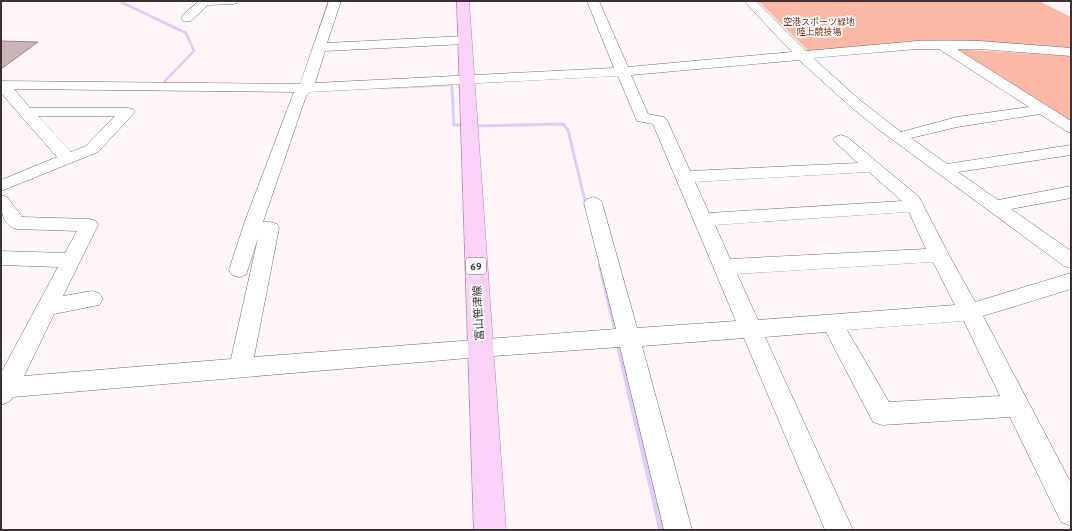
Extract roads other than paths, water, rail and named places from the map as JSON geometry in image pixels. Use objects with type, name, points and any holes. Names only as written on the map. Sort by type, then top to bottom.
[{"type":"main road","name":"富山笹津線","points":[[462,1],[490,530]]},
{"type":"street","points":[[187,18],[206,2],[233,1]]},
{"type":"street","points":[[239,270],[299,95],[306,88],[335,1]]},
{"type":"street","points":[[593,1],[642,118],[659,120],[839,530]]},
{"type":"street","points":[[750,1],[803,56],[856,104],[898,137],[1071,261]]},
{"type":"street","points":[[320,47],[464,40]]},
{"type":"street","points":[[942,45],[1071,128]]},
{"type":"street","points":[[2,85],[306,88],[623,72],[887,47],[980,45],[1071,52]]},
{"type":"street","points":[[2,85],[68,159]]},
{"type":"street","points":[[898,137],[957,122],[1043,109]]},
{"type":"street","points":[[1,186],[92,149],[128,112],[27,112]]},
{"type":"street","points":[[841,140],[913,200],[938,255],[970,312],[1071,512]]},
{"type":"street","points":[[944,169],[1071,150]]},
{"type":"street","points":[[684,177],[873,167]]},
{"type":"street","points":[[995,206],[1071,192]]},
{"type":"street","points":[[1,201],[17,223],[89,225],[2,390]]},
{"type":"street","points":[[592,203],[629,338],[678,530]]},
{"type":"street","points":[[703,220],[915,206]]},
{"type":"street","points":[[240,369],[270,228],[252,230]]},
{"type":"street","points":[[724,267],[938,255]]},
{"type":"street","points":[[1,258],[71,260]]},
{"type":"street","points":[[2,390],[480,348],[970,312],[1071,281]]},
{"type":"street","points":[[47,307],[92,299]]},
{"type":"street","points":[[832,323],[882,414],[1018,406]]},
{"type":"waterway","points":[[119,1],[186,33],[194,51],[163,83],[168,83]]},
{"type":"waterway","points":[[382,88],[452,85],[452,90]]},
{"type":"waterway","points":[[452,90],[454,125],[466,125]]},
{"type":"waterway","points":[[472,126],[563,124],[568,130],[586,205]]},
{"type":"waterway","points":[[600,266],[616,333]]},
{"type":"waterway","points":[[618,343],[619,349]]},
{"type":"waterway","points":[[619,348],[661,530]]},
{"type":"park label","name":"空港スポーツ緑地 陸上競技場","points":[[819,26]]}]
